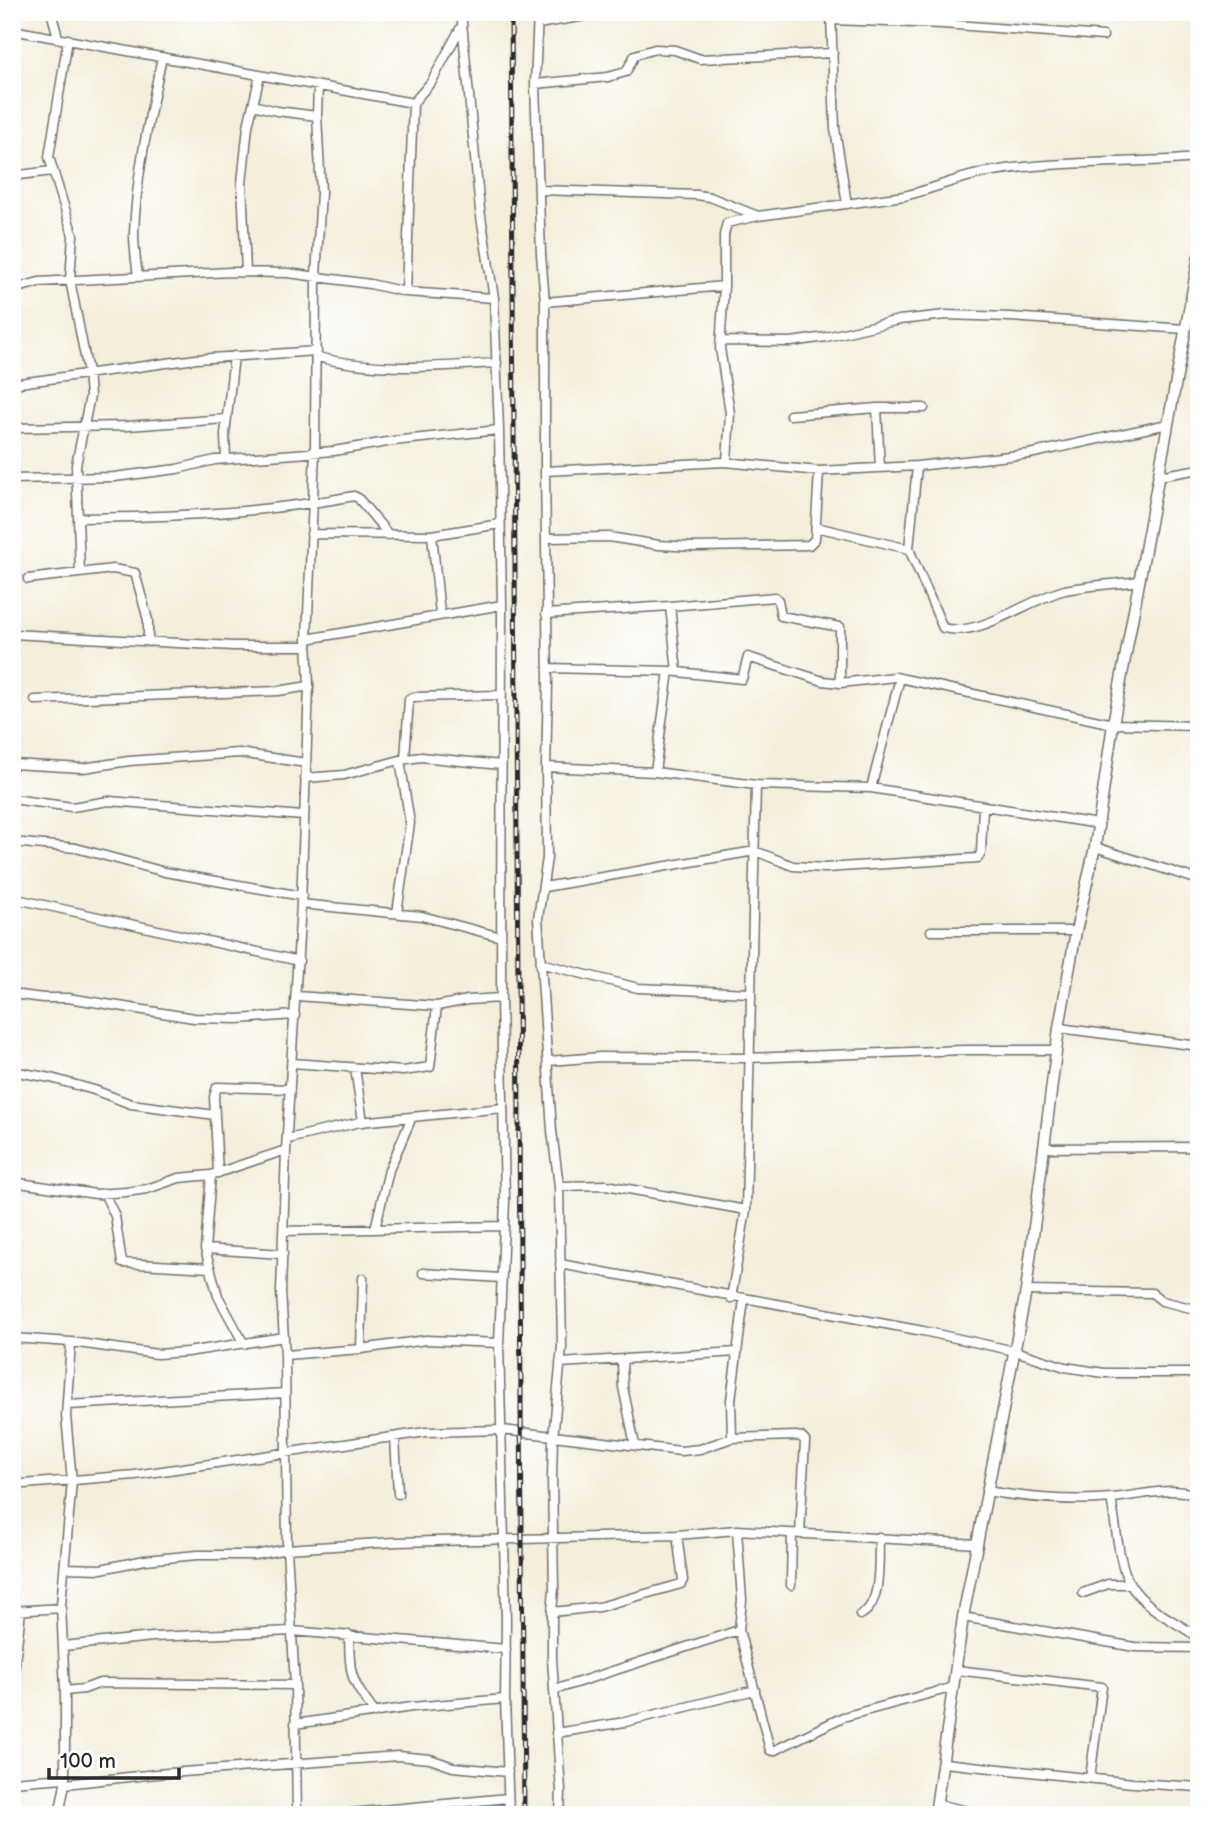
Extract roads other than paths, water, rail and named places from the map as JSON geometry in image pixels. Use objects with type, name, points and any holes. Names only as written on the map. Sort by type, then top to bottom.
[{"type":"street","points":[[51,12],[58,37]]},
{"type":"street","points":[[461,12],[460,27],[480,209],[494,298],[499,430],[504,1226],[499,1343],[509,1815]]},
{"type":"street","points":[[538,12],[535,84],[545,302],[548,668],[547,858],[538,918],[552,1131],[559,1186],[561,1363],[553,1438],[552,1612],[560,1815]]},
{"type":"street","points":[[538,24],[609,12]]},
{"type":"street","points":[[847,204],[835,129],[831,16],[1103,36]]},
{"type":"street","points":[[406,292],[412,103],[432,81],[460,27]]},
{"type":"street","points":[[12,30],[412,103]]},
{"type":"street","points":[[68,39],[50,147],[52,171],[72,235],[70,280],[88,372],[90,403],[78,446],[76,478],[80,572]]},
{"type":"street","points":[[535,84],[626,72],[635,55],[656,49],[675,50],[700,59],[833,53]]},
{"type":"street","points":[[138,276],[134,234],[138,197],[145,140],[162,57]]},
{"type":"street","points":[[246,272],[242,183],[245,150],[260,75]]},
{"type":"street","points":[[297,1815],[281,1292],[286,1150],[299,961],[309,686],[307,642],[315,452],[316,276],[321,192],[318,86]]},
{"type":"street","points":[[253,105],[317,116]]},
{"type":"street","points":[[727,463],[730,413],[720,341],[724,226],[727,223],[758,216],[905,196],[960,177],[1023,167],[1199,158]]},
{"type":"street","points":[[12,176],[52,171]]},
{"type":"street","points":[[539,190],[696,195],[710,197],[758,216]]},
{"type":"street","points":[[985,1815],[936,1810],[963,1617],[1026,1291],[1059,1028],[1076,931],[1095,847],[1113,724],[1185,329],[1195,299],[1199,256]]},
{"type":"street","points":[[12,295],[18,288],[30,284],[70,280],[246,272],[316,276],[406,292],[494,298]]},
{"type":"street","points":[[545,302],[724,286]]},
{"type":"street","points":[[720,341],[791,342],[899,320],[946,315],[1185,329]]},
{"type":"street","points":[[12,384],[88,372],[234,356],[317,354],[343,364],[377,367],[497,363]]},
{"type":"street","points":[[226,460],[226,419],[234,356]]},
{"type":"street","points":[[790,415],[877,408],[924,408]]},
{"type":"street","points":[[877,408],[880,468]]},
{"type":"street","points":[[12,428],[83,428],[226,419]]},
{"type":"street","points":[[545,471],[727,463],[819,471],[918,466],[1029,454],[1168,424]]},
{"type":"street","points":[[12,479],[114,477],[226,460],[499,430]]},
{"type":"street","points":[[918,466],[909,549],[943,628],[950,630],[977,625],[1003,616],[1029,602],[1065,590],[1140,581]]},
{"type":"street","points":[[1159,476],[1199,469]]},
{"type":"street","points":[[547,538],[609,537],[659,545],[694,547],[809,545],[815,539],[819,471]]},
{"type":"street","points":[[78,517],[167,516],[313,504],[354,496],[389,534]]},
{"type":"street","points":[[311,534],[432,535],[499,524]]},
{"type":"street","points":[[816,527],[909,549]]},
{"type":"street","points":[[432,535],[440,614]]},
{"type":"street","points":[[28,579],[113,569],[135,573],[148,620],[148,642]]},
{"type":"street","points":[[546,614],[775,597],[781,616],[841,627],[840,683]]},
{"type":"street","points":[[12,634],[148,642],[307,642],[440,614],[502,605]]},
{"type":"street","points":[[655,772],[673,672],[670,606]]},
{"type":"street","points":[[548,668],[673,672],[742,679],[748,657],[823,681],[840,683],[900,678],[1113,724],[1199,726]]},
{"type":"street","points":[[871,788],[900,678]]},
{"type":"street","points":[[35,700],[278,691],[309,686]]},
{"type":"street","points":[[397,913],[410,823],[402,759],[409,699],[500,695]]},
{"type":"street","points":[[12,764],[83,768],[129,761],[231,753],[306,763]]},
{"type":"street","points":[[305,778],[344,775],[402,759],[421,757],[501,765]]},
{"type":"street","points":[[546,767],[655,772],[756,785],[871,788],[1098,824]]},
{"type":"street","points":[[731,1297],[746,1210],[756,785]]},
{"type":"street","points":[[12,799],[72,807],[109,801],[303,816]]},
{"type":"street","points":[[544,887],[755,852],[793,866],[825,868],[978,858],[981,853],[983,806]]},
{"type":"street","points":[[12,842],[76,848],[165,872],[301,900],[422,916],[501,937]]},
{"type":"street","points":[[1095,847],[1199,880]]},
{"type":"street","points":[[12,898],[299,961]]},
{"type":"street","points":[[931,931],[1076,931]]},
{"type":"street","points":[[540,963],[638,988],[750,993]]},
{"type":"street","points":[[12,994],[68,998],[194,1018],[237,1019],[295,1015]]},
{"type":"street","points":[[296,996],[437,1006],[468,1000],[501,998]]},
{"type":"street","points":[[292,1063],[403,1071],[430,1067],[437,1006]]},
{"type":"street","points":[[1059,1028],[1199,1046]]},
{"type":"street","points":[[548,1061],[601,1057],[748,1058],[964,1050],[1056,1050]]},
{"type":"street","points":[[355,1068],[363,1122]]},
{"type":"street","points":[[12,1071],[51,1078],[131,1104],[215,1115]]},
{"type":"street","points":[[244,1344],[225,1311],[205,1250],[214,1174],[214,1097],[217,1087],[290,1089]]},
{"type":"street","points":[[288,1139],[363,1122],[503,1108]]},
{"type":"street","points":[[374,1229],[389,1170],[412,1117]]},
{"type":"street","points":[[1044,1147],[1199,1147]]},
{"type":"street","points":[[12,1182],[104,1193],[126,1192],[147,1189],[179,1178],[214,1174],[286,1150]]},
{"type":"street","points":[[559,1186],[606,1185],[746,1210]]},
{"type":"street","points":[[104,1193],[115,1216],[121,1263],[210,1268]]},
{"type":"street","points":[[284,1231],[504,1226]]},
{"type":"street","points":[[205,1250],[283,1254]]},
{"type":"street","points":[[560,1264],[1015,1351],[1065,1367],[1104,1373],[1199,1373]]},
{"type":"street","points":[[423,1273],[501,1278]]},
{"type":"street","points":[[361,1349],[363,1278]]},
{"type":"street","points":[[1026,1291],[1152,1293],[1162,1301],[1199,1310]]},
{"type":"street","points":[[732,1438],[731,1400],[744,1299]]},
{"type":"street","points":[[12,1338],[71,1342],[157,1354],[284,1337]]},
{"type":"street","points":[[285,1355],[426,1340],[499,1343]]},
{"type":"street","points":[[60,1815],[64,1781],[65,1691],[62,1608],[72,1481],[67,1405],[71,1342]]},
{"type":"street","points":[[561,1363],[737,1352]]},
{"type":"street","points":[[622,1361],[623,1387],[635,1445]]},
{"type":"street","points":[[67,1405],[285,1393]]},
{"type":"street","points":[[12,1485],[72,1481],[248,1460],[285,1452],[426,1432],[502,1430],[553,1438],[691,1451],[732,1438],[796,1436],[804,1441],[791,1585]]},
{"type":"street","points":[[395,1437],[398,1494]]},
{"type":"street","points":[[986,1491],[1052,1500],[1111,1498],[1166,1489],[1199,1495]]},
{"type":"street","points":[[1111,1498],[1124,1568],[1130,1584],[1145,1600],[1199,1638]]},
{"type":"street","points":[[65,1567],[101,1569],[145,1560],[197,1555],[255,1555],[287,1549],[396,1542],[677,1535],[737,1530],[978,1544]]},
{"type":"street","points":[[737,1530],[742,1600],[739,1630],[770,1750],[773,1751],[843,1717],[954,1687]]},
{"type":"street","points":[[552,1612],[599,1607],[681,1584],[683,1580],[677,1535]]},
{"type":"street","points":[[860,1615],[868,1611],[874,1602],[879,1537]]},
{"type":"street","points":[[1083,1593],[1108,1584],[1130,1584]]},
{"type":"street","points":[[12,1688],[17,1611],[62,1608]]},
{"type":"street","points":[[963,1617],[1135,1647],[1199,1648]]},
{"type":"street","points":[[554,1690],[739,1630]]},
{"type":"street","points":[[63,1646],[153,1637],[292,1631],[506,1648]]},
{"type":"street","points":[[349,1635],[349,1671],[354,1685],[375,1713]]},
{"type":"street","points":[[956,1670],[1102,1687],[1090,1778]]},
{"type":"street","points":[[65,1691],[84,1689],[100,1683],[295,1685]]},
{"type":"street","points":[[556,1733],[625,1722],[755,1690]]},
{"type":"street","points":[[295,1724],[505,1699]]},
{"type":"street","points":[[12,1782],[64,1781],[397,1756],[430,1759],[463,1769],[508,1772]]},
{"type":"street","points":[[944,1763],[1199,1787]]},
{"type":"street","points":[[330,1815],[508,1798]]},
{"type":"railway","points":[[511,12],[524,1815]]}]
